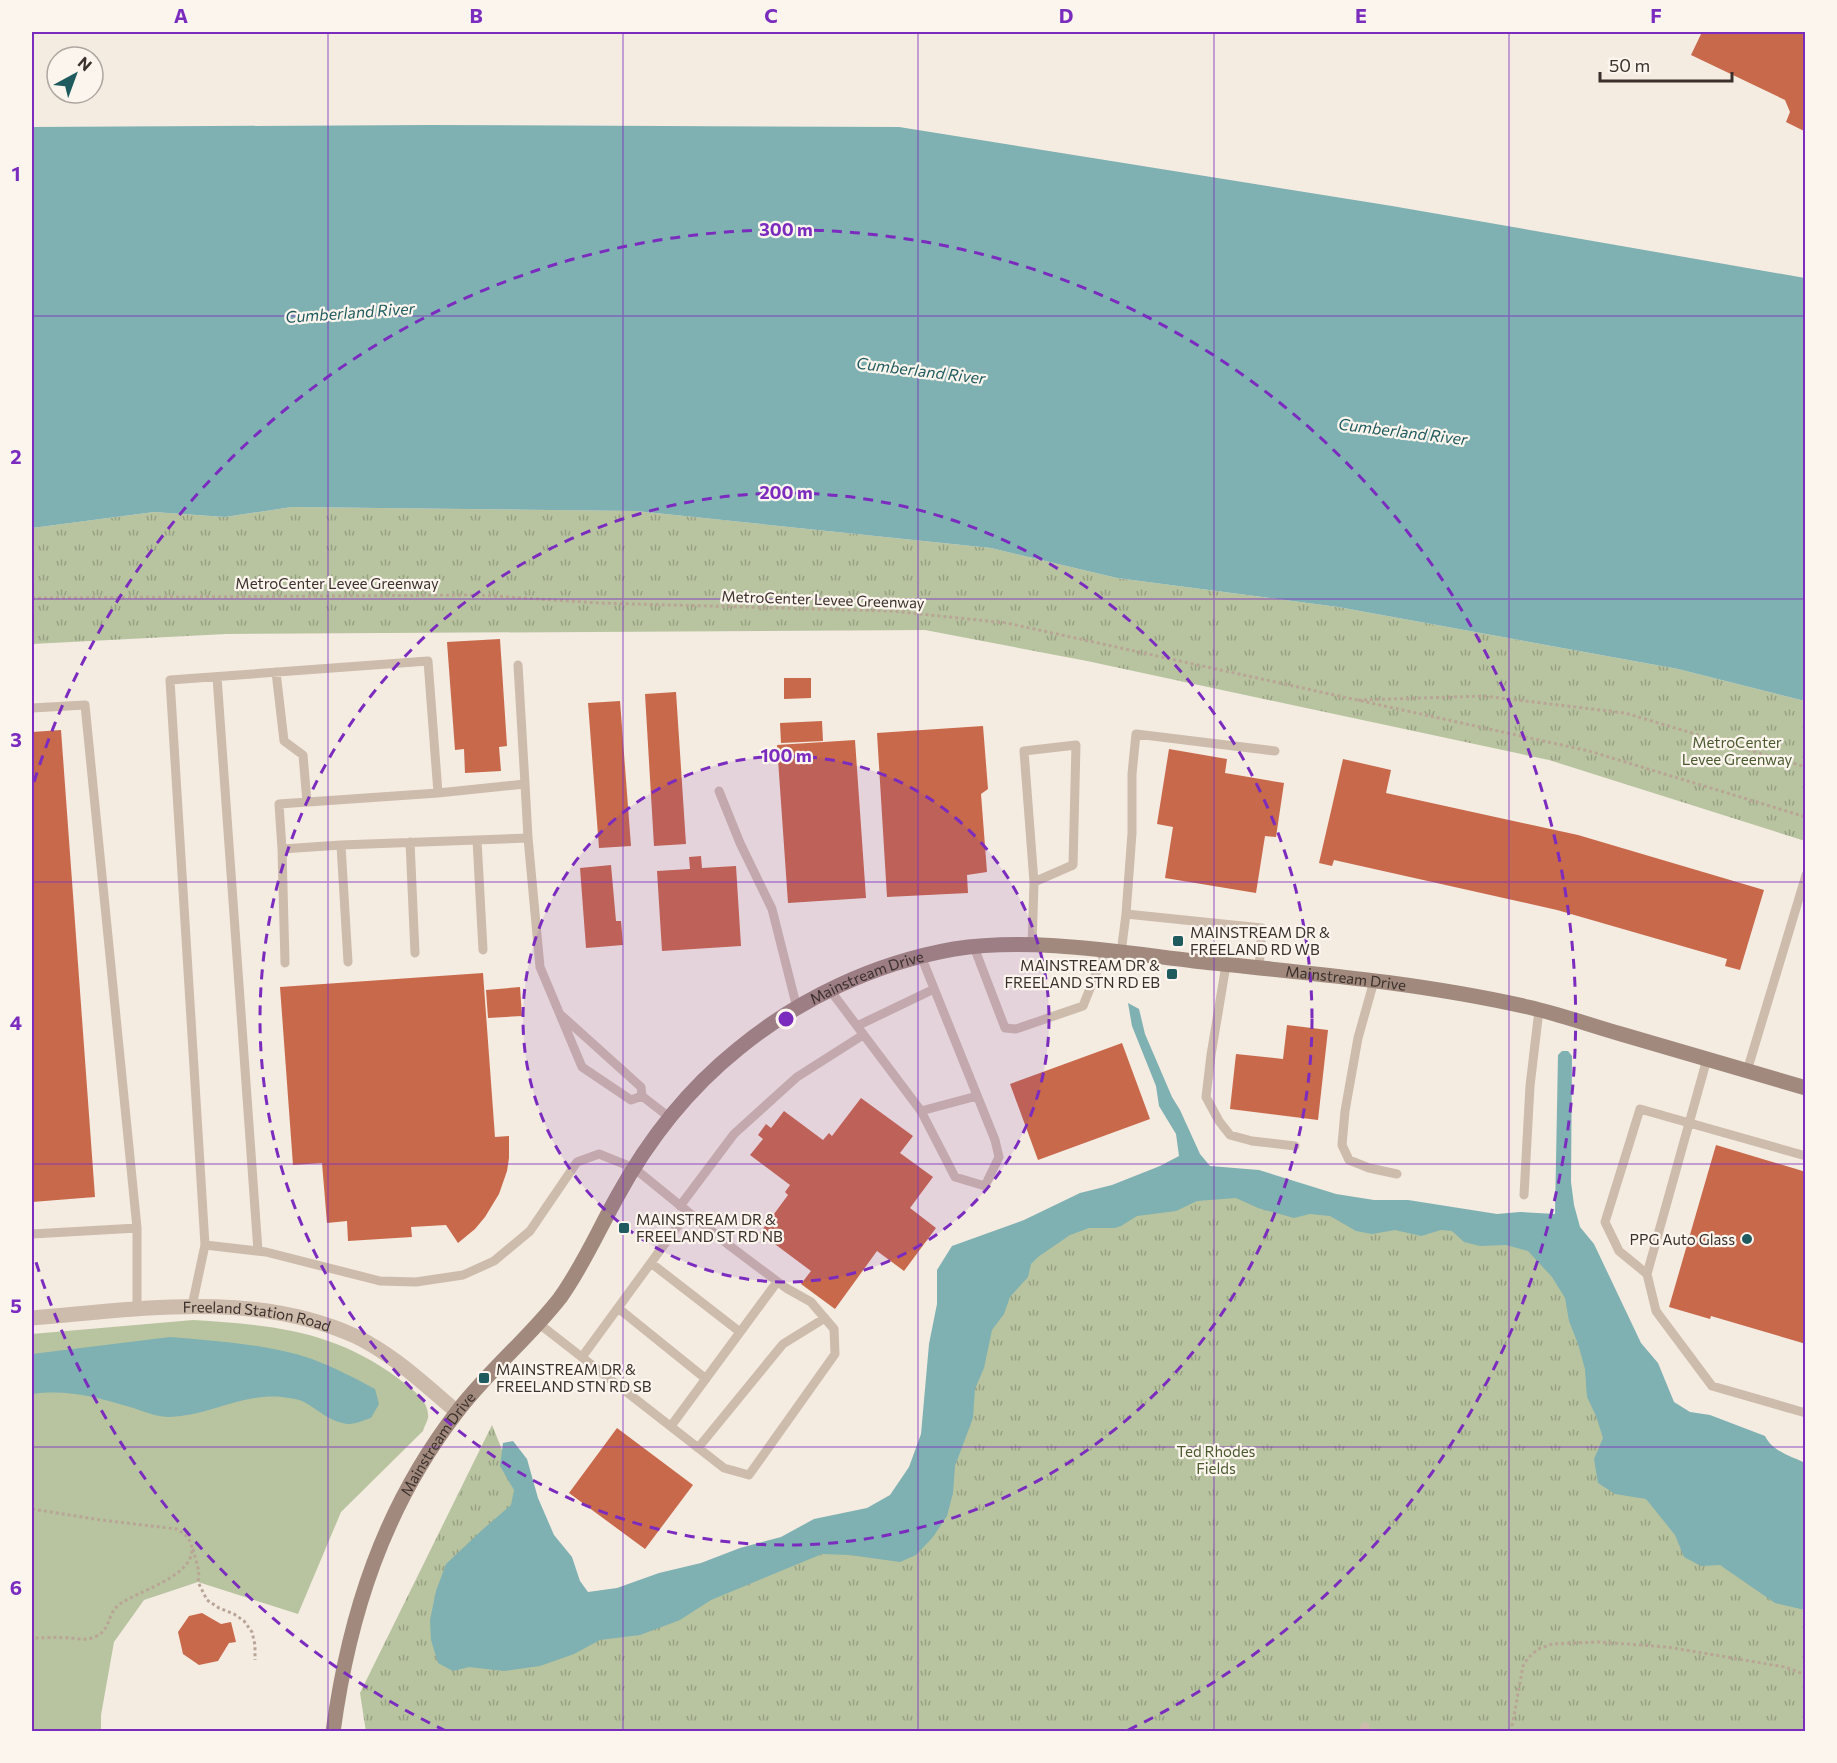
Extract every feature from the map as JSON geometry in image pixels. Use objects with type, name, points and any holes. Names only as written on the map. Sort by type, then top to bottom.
[{"type":"street","name":"Mainstream Drive","points":[[333,1731],[344,1663],[367,1577],[397,1508],[416,1473],[457,1412],[558,1300],[578,1272],[634,1168],[657,1131],[680,1103],[718,1065],[758,1034],[797,1008],[830,990],[885,967],[959,948],[998,945],[1105,951],[1374,981],[1449,992],[1539,1010],[1806,1088]]},
{"type":"street","name":"Freeland Station Road","points":[[32,1318],[192,1306],[275,1312],[329,1326],[379,1350],[410,1372],[457,1412]]},
{"type":"lane","points":[[192,1306],[205,1245],[170,680],[428,661],[438,793]]},
{"type":"lane","points":[[518,665],[528,838],[540,967],[582,1067],[631,1100],[642,1096]]},
{"type":"lane","points":[[276,672],[284,741],[303,755],[307,802]]},
{"type":"lane","points":[[217,677],[258,1251]]},
{"type":"lane","points":[[32,708],[85,705],[137,1228],[137,1309]]},
{"type":"lane","points":[[1121,953],[1132,832],[1132,774],[1136,734],[1275,751]]},
{"type":"lane","points":[[1032,946],[1034,882],[1024,751],[1076,745],[1073,865],[1034,882]]},
{"type":"lane","points":[[285,963],[279,804],[438,793],[525,784]]},
{"type":"lane","points":[[719,791],[740,843],[772,909],[797,1008]]},
{"type":"lane","points":[[282,849],[528,838]]},
{"type":"lane","points":[[477,840],[483,950]]},
{"type":"lane","points":[[410,842],[415,953]]},
{"type":"lane","points":[[341,845],[348,962]]},
{"type":"lane","points":[[1747,1071],[1806,875]]},
{"type":"lane","points":[[1126,914],[1262,928],[1258,968]]},
{"type":"lane","points":[[974,947],[1005,1028],[1016,1029],[1039,1019],[1083,1006],[1105,951]]},
{"type":"lane","points":[[830,990],[921,1111],[956,1178],[985,1186],[999,1157],[995,1140],[921,956]]},
{"type":"lane","points":[[1226,964],[1206,1097],[1219,1121],[1230,1135],[1252,1141],[1295,1146]]},
{"type":"lane","points":[[1374,981],[1358,1038],[1345,1111],[1342,1145],[1349,1160],[1369,1168],[1397,1174]]},
{"type":"lane","points":[[857,1026],[934,989]]},
{"type":"lane","points":[[1524,1195],[1530,1086],[1539,1010]]},
{"type":"lane","points":[[561,1015],[640,1087],[642,1096],[669,1117]]},
{"type":"lane","points":[[582,1357],[651,1263],[734,1134],[797,1077],[863,1035]]},
{"type":"lane","points":[[1707,1059],[1647,1274],[1656,1311],[1712,1386],[1806,1413]]},
{"type":"lane","points":[[921,1111],[977,1096]]},
{"type":"lane","points":[[1647,1274],[1619,1251],[1605,1222],[1640,1109],[1806,1156]]},
{"type":"lane","points":[[205,1245],[288,1257],[380,1281],[416,1282],[463,1275],[494,1261],[530,1231],[577,1162],[599,1154],[634,1168],[777,1282],[811,1302],[834,1329],[835,1354],[749,1475],[724,1468],[538,1323]]},
{"type":"lane","points":[[32,1234],[137,1228]]},
{"type":"lane","points":[[651,1263],[740,1332]]},
{"type":"lane","points":[[671,1426],[777,1282]]},
{"type":"lane","points":[[618,1308],[706,1379]]},
{"type":"lane","points":[[698,1448],[783,1344],[825,1318]]},
{"type":"path","name":"MetroCenter Levee Greenway","points":[[32,598],[479,595],[599,603],[891,611],[1007,623],[1589,751],[1806,818]]},
{"type":"path","points":[[1353,700],[1484,696],[1625,713],[1806,767]]},
{"type":"path","points":[[32,1509],[177,1529],[187,1535],[199,1572],[198,1582],[207,1600],[244,1621],[252,1632],[255,1660]]},
{"type":"path","points":[[32,1638],[87,1639],[101,1634],[108,1626],[116,1607],[129,1597],[180,1572],[190,1561],[192,1547]]},
{"type":"path","points":[[1511,1731],[1523,1666],[1538,1649],[1552,1644],[1599,1642],[1667,1647],[1785,1667],[1806,1675]]},
{"type":"green space","name":"MetroCenter Levee Greenway","points":[[292,507],[636,511],[991,548],[1117,578],[1338,607],[1678,669],[1805,701],[1805,841],[1549,760],[1087,661],[925,630],[226,634],[32,644],[32,528],[154,512],[225,517]]},
{"type":"green space","name":"Ted Rhodes Fields","points":[[1164,1182],[1562,1244],[1687,1423],[1805,1489],[1805,1731],[366,1732],[360,1693],[492,1425],[566,1608],[894,1518],[941,1423],[965,1268]]},
{"type":"green space","points":[[193,1320],[276,1328],[326,1340],[350,1350],[375,1363],[414,1391],[426,1406],[427,1421],[423,1431],[341,1512],[298,1614],[198,1582],[144,1600],[114,1642],[101,1715],[101,1731],[32,1732],[32,1334]]},
{"type":"water","name":"Cumberland River","points":[[429,125],[899,127],[1392,206],[1805,278],[1805,701],[1678,669],[1338,607],[1117,578],[991,548],[636,511],[292,507],[225,517],[154,512],[32,528],[32,127]]},
{"type":"water","points":[[1128,1003],[1139,1009],[1145,1034],[1172,1097],[1200,1154],[1210,1166],[1259,1170],[1336,1194],[1374,1200],[1408,1200],[1497,1214],[1520,1212],[1555,1214],[1558,1055],[1562,1051],[1568,1051],[1572,1056],[1571,1182],[1580,1227],[1594,1244],[1641,1343],[1658,1363],[1674,1402],[1690,1412],[1710,1415],[1765,1436],[1777,1450],[1805,1463],[1805,1610],[1775,1603],[1720,1565],[1701,1566],[1684,1557],[1675,1535],[1646,1499],[1615,1494],[1598,1483],[1594,1459],[1603,1438],[1587,1397],[1585,1369],[1569,1321],[1565,1298],[1552,1277],[1528,1251],[1506,1245],[1480,1246],[1464,1242],[1452,1231],[1441,1230],[1421,1236],[1395,1230],[1372,1234],[1356,1231],[1330,1216],[1310,1214],[1294,1218],[1258,1208],[1236,1198],[1197,1201],[1176,1211],[1137,1216],[1115,1228],[1089,1228],[1070,1235],[1031,1264],[1028,1277],[1010,1297],[1004,1314],[992,1330],[984,1368],[975,1389],[973,1418],[955,1466],[953,1493],[947,1516],[933,1537],[916,1555],[900,1562],[850,1555],[822,1554],[711,1600],[680,1620],[640,1635],[600,1640],[574,1654],[540,1666],[504,1671],[469,1667],[453,1671],[438,1663],[431,1640],[430,1620],[436,1591],[446,1564],[511,1505],[514,1490],[500,1466],[503,1443],[513,1441],[527,1459],[538,1498],[554,1535],[572,1557],[580,1581],[588,1592],[617,1588],[659,1573],[701,1563],[740,1548],[781,1537],[814,1519],[867,1508],[890,1495],[909,1467],[921,1434],[929,1344],[937,1304],[937,1270],[952,1246],[1024,1220],[1080,1193],[1112,1185],[1179,1156],[1176,1134],[1159,1106],[1156,1086],[1132,1026]]},
{"type":"water","points":[[170,1337],[260,1347],[312,1359],[375,1389],[379,1404],[371,1418],[349,1424],[331,1419],[302,1401],[282,1397],[253,1398],[198,1413],[170,1417],[81,1395],[32,1394],[32,1354]]},
{"type":"building","points":[[1702,32],[1806,32],[1806,132],[1786,122],[1790,112],[1785,100],[1691,55]]},
{"type":"building","points":[[500,639],[507,746],[499,747],[501,771],[465,773],[464,749],[455,750],[447,642]]},
{"type":"building","points":[[784,678],[811,678],[811,698],[784,699]]},
{"type":"building","points":[[676,692],[686,844],[654,846],[645,694]]},
{"type":"building","points":[[620,701],[631,846],[599,848],[588,703]]},
{"type":"building","points":[[822,721],[823,741],[781,743],[780,723]]},
{"type":"building","points":[[983,726],[988,789],[981,794],[987,872],[967,875],[968,893],[887,897],[877,733]]},
{"type":"building","points":[[61,730],[95,1197],[32,1202],[32,732]]},
{"type":"building","points":[[855,740],[866,898],[788,903],[777,745]]},
{"type":"building","points":[[1169,749],[1227,759],[1225,773],[1284,783],[1276,837],[1265,836],[1256,893],[1165,878],[1173,827],[1157,824]]},
{"type":"building","points":[[1343,759],[1391,770],[1386,793],[1578,835],[1764,890],[1740,970],[1725,966],[1727,959],[1557,910],[1334,860],[1332,866],[1319,863]]},
{"type":"building","points":[[701,856],[702,868],[736,866],[741,946],[662,951],[657,871],[690,869],[689,857]]},
{"type":"building","points":[[611,865],[616,921],[621,921],[623,945],[586,948],[580,868]]},
{"type":"building","points":[[483,973],[495,1137],[509,1136],[507,1171],[499,1194],[475,1229],[458,1243],[446,1225],[411,1227],[412,1237],[348,1241],[347,1221],[327,1223],[322,1163],[293,1165],[280,987]]},
{"type":"building","points":[[520,987],[522,1016],[488,1018],[486,990]]},
{"type":"building","points":[[1287,1025],[1328,1030],[1318,1120],[1230,1109],[1236,1054],[1283,1059]]},
{"type":"building","points":[[1122,1043],[1150,1119],[1038,1160],[1010,1084]]},
{"type":"building","points":[[861,1098],[913,1136],[900,1153],[933,1177],[910,1208],[936,1228],[904,1271],[877,1251],[835,1309],[801,1284],[811,1271],[760,1233],[788,1195],[785,1192],[790,1185],[750,1155],[763,1139],[758,1135],[766,1124],[771,1128],[784,1111],[823,1140],[829,1133],[832,1136]]},
{"type":"building","name":"PPG Auto Glass","points":[[1716,1145],[1806,1172],[1806,1344],[1711,1316],[1710,1319],[1669,1307]]},
{"type":"building","points":[[617,1428],[693,1485],[645,1549],[569,1493]]},
{"type":"building","points":[[202,1613],[221,1624],[231,1622],[236,1642],[229,1643],[218,1661],[199,1665],[183,1654],[178,1632],[189,1616]]},
{"type":"place","name":"MAINSTREAM DR & FREELAND RD WB","points":[[1178,941]]},
{"type":"place","name":"MAINSTREAM DR & FREELAND STN RD EB","points":[[1172,974]]},
{"type":"place","name":"MAINSTREAM DR & FREELAND ST RD NB","points":[[624,1228]]},
{"type":"place","name":"PPG Auto Glass","points":[[1747,1239]]},
{"type":"place","name":"MAINSTREAM DR & FREELAND STN RD SB","points":[[484,1378]]}]
